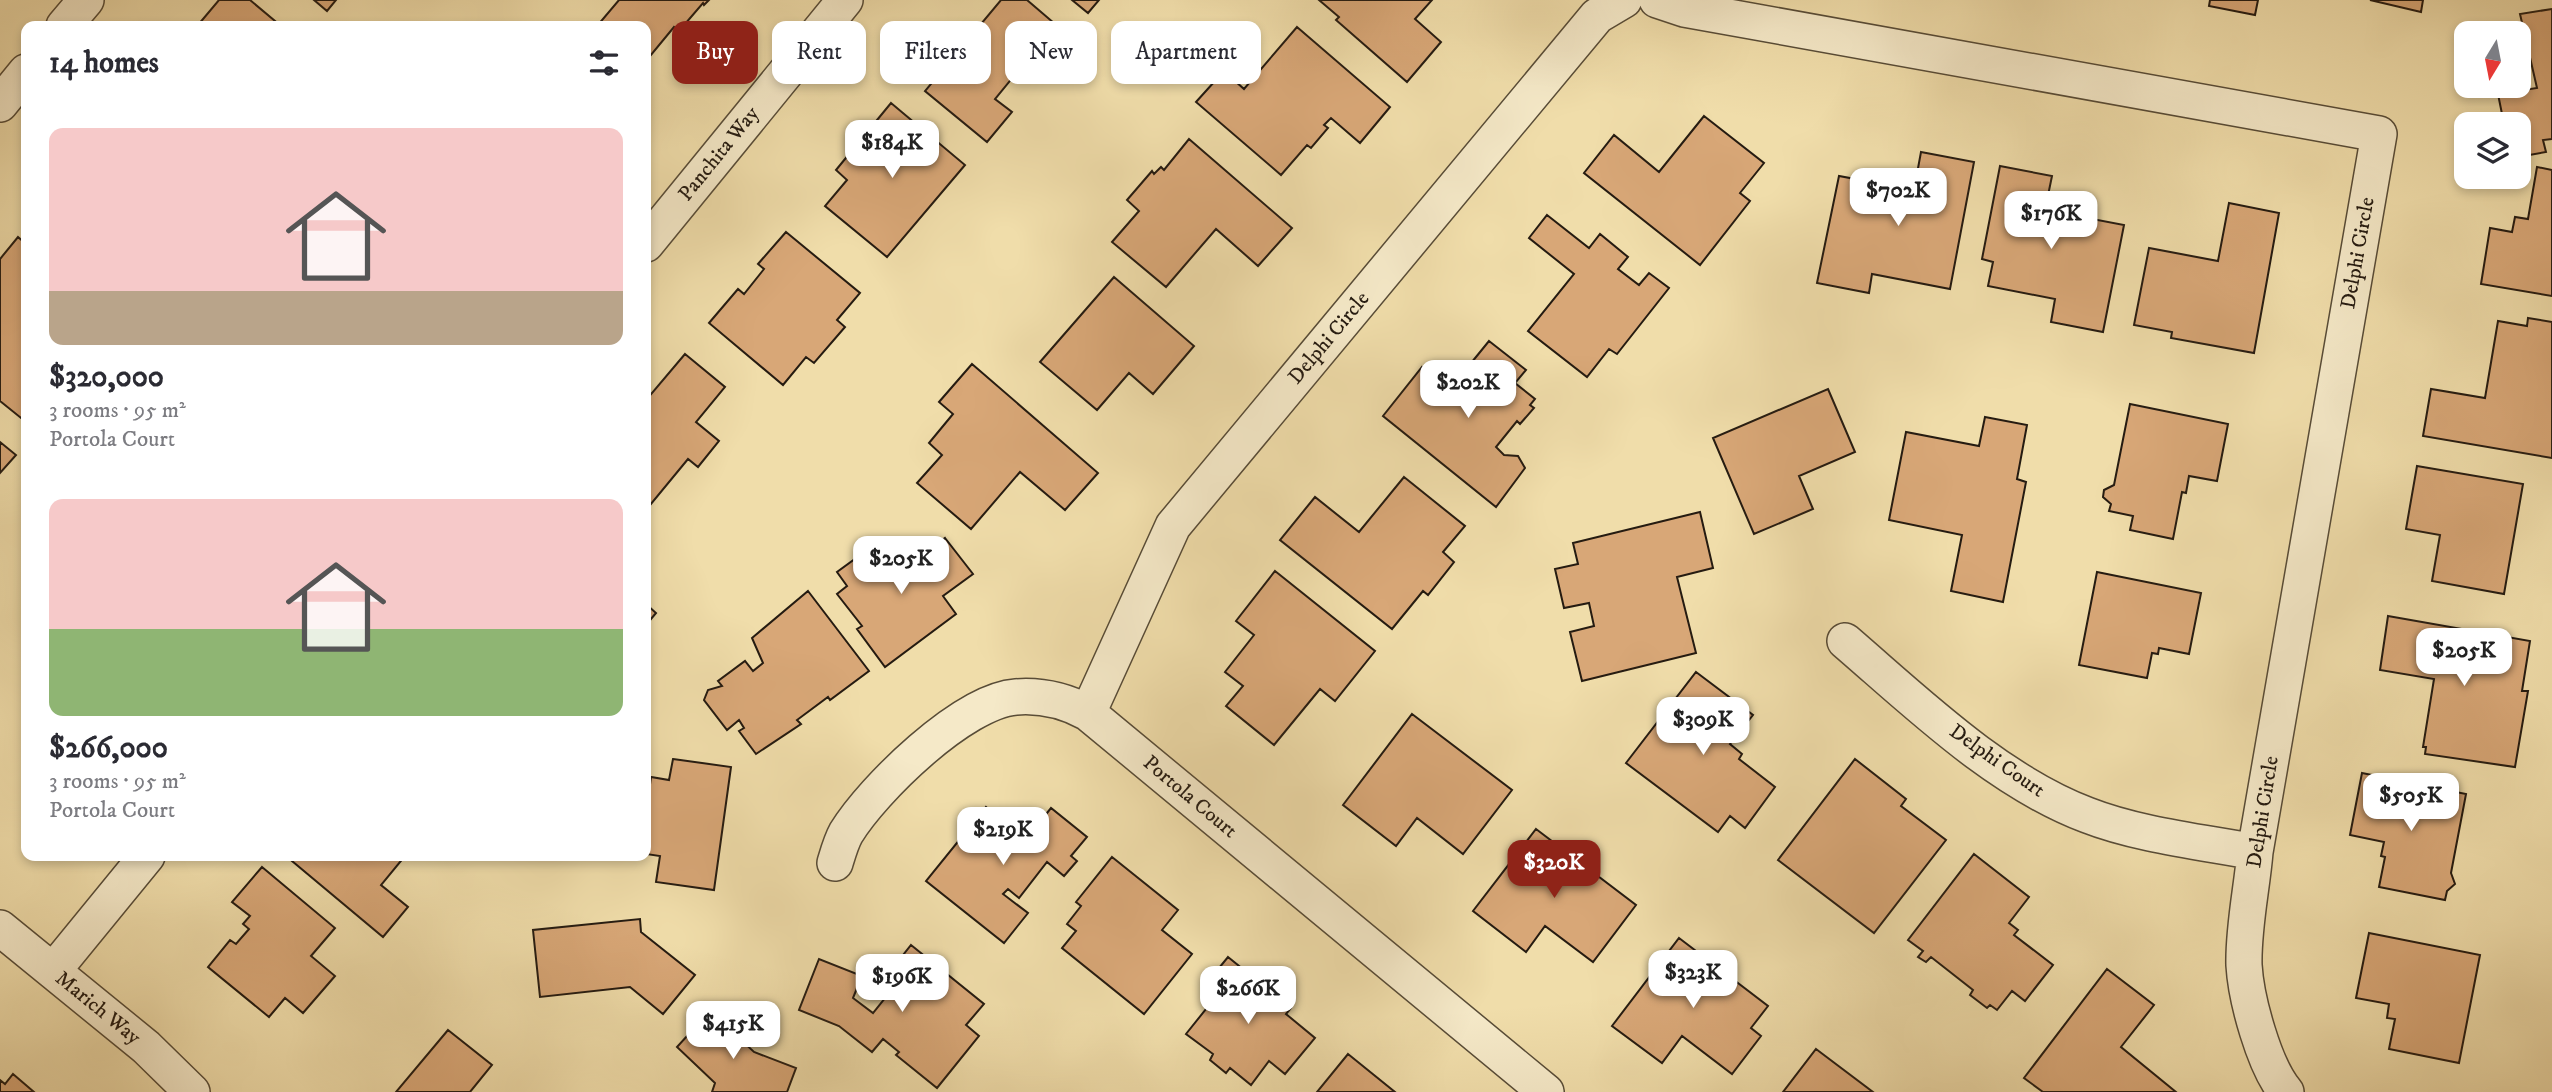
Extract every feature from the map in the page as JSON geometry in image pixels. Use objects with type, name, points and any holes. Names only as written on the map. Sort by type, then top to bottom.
[{"type":"street","points":[[68,21],[86,0]]},
{"type":"street","name":"Panchita Way","points":[[651,238],[845,0]]},
{"type":"street","name":"Delphi Circle","points":[[1088,713],[1173,526],[1597,16],[1624,0]]},
{"type":"street","name":"Delphi Circle","points":[[1657,0],[1684,9],[2379,134],[2255,852],[2244,965],[2256,1023],[2277,1081],[2286,1092]]},
{"type":"street","points":[[0,104],[21,78]]},
{"type":"street","name":"Delphi Court","points":[[1845,641],[1903,694],[2028,787],[2088,816],[2255,852]]},
{"type":"street","name":"Portola Court","points":[[835,863],[844,836],[857,817],[922,748],[986,705],[1014,697],[1067,702],[1088,713],[1546,1092]]},
{"type":"street","points":[[53,971],[143,861]]},
{"type":"street","name":"Marich Way","points":[[0,928],[146,1047],[192,1092]]},
{"type":"building","points":[[219,0],[250,0],[275,21],[201,21]]},
{"type":"building","points":[[314,0],[336,0],[327,11]]},
{"type":"building","points":[[619,0],[709,0],[688,21],[672,21],[672,29],[651,55],[651,21],[601,21]]},
{"type":"building","points":[[1001,0],[1027,0],[1052,21],[1005,21],[1005,84],[1007,84],[995,99],[1012,112],[987,142],[925,91],[931,84],[991,84],[991,21],[983,21]]},
{"type":"building","points":[[1072,0],[1099,0],[1088,13]]},
{"type":"building","points":[[1319,0],[1432,0],[1415,19],[1441,42],[1407,82],[1336,20],[1339,17]]},
{"type":"building","points":[[2210,0],[2258,0],[2255,15],[2209,6]]},
{"type":"building","points":[[2370,0],[2423,0],[2421,12]]},
{"type":"building","points":[[2552,9],[2552,139],[2543,140],[2546,152],[2531,155],[2531,112],[2502,112],[2499,98],[2531,98],[2531,89],[2537,88],[2531,62],[2531,21],[2522,21],[2520,14]]},
{"type":"building","points":[[1297,27],[1390,107],[1360,143],[1331,118],[1324,125],[1328,128],[1311,148],[1307,145],[1281,175],[1196,102],[1212,84],[1238,84],[1244,89],[1248,84],[1261,84],[1261,69]]},
{"type":"building","points":[[891,103],[965,165],[887,257],[825,206],[847,180],[836,170]]},
{"type":"building","points":[[1704,116],[1764,163],[1740,193],[1750,201],[1700,265],[1584,173],[1614,135],[1659,172]]},
{"type":"building","points":[[1189,139],[1292,228],[1258,266],[1216,229],[1166,287],[1112,242],[1139,211],[1127,200],[1152,171],[1154,174],[1161,167],[1164,170]]},
{"type":"building","points":[[1921,152],[1974,162],[1950,289],[1872,274],[1869,293],[1817,283],[1839,176],[1914,190]]},
{"type":"building","points":[[2000,166],[2052,176],[2045,210],[2124,225],[2103,332],[2051,322],[2055,299],[1988,286],[1993,262],[1982,259]]},
{"type":"building","points":[[2537,167],[2552,170],[2552,296],[2481,284],[2490,228],[2512,232],[2515,217],[2528,219]]},
{"type":"building","points":[[2229,203],[2279,213],[2254,353],[2171,338],[2172,332],[2134,325],[2149,248],[2218,261]]},
{"type":"building","points":[[1547,215],[1589,248],[1600,234],[1628,257],[1618,269],[1639,285],[1649,273],[1669,288],[1617,354],[1609,349],[1587,377],[1528,331],[1574,274],[1529,238]]},
{"type":"building","points":[[786,232],[860,293],[837,320],[845,327],[814,363],[806,357],[783,385],[709,323],[738,289],[744,294],[764,269],[758,264]]},
{"type":"building","points":[[18,237],[21,240],[21,418],[0,401],[0,259]]},
{"type":"building","points":[[1114,277],[1194,346],[1153,394],[1129,373],[1097,410],[1040,362]]},
{"type":"building","points":[[2528,318],[2552,322],[2552,458],[2423,436],[2431,389],[2485,398],[2498,321],[2527,326]]},
{"type":"building","points":[[1489,341],[1526,370],[1515,383],[1535,399],[1530,405],[1534,408],[1520,424],[1517,421],[1496,447],[1504,455],[1518,456],[1525,468],[1496,507],[1383,416],[1422,367],[1450,389]]},
{"type":"building","points":[[685,354],[725,387],[696,422],[719,441],[698,467],[688,459],[651,504],[651,394]]},
{"type":"building","points":[[972,364],[1098,473],[1065,510],[1020,472],[971,529],[917,483],[942,455],[929,443],[953,414],[939,402]]},
{"type":"building","points":[[1828,389],[1855,452],[1799,476],[1813,509],[1754,534],[1713,438]]},
{"type":"building","points":[[2130,404],[2228,424],[2217,481],[2189,476],[2186,493],[2182,492],[2173,539],[2130,530],[2133,516],[2109,511],[2111,504],[2103,497],[2104,490],[2114,485]]},
{"type":"building","points":[[1985,417],[2027,425],[2017,479],[2026,482],[2003,602],[1951,591],[1962,535],[1889,520],[1906,432],[1979,446]]},
{"type":"building","points":[[0,442],[16,455],[0,473]]},
{"type":"building","points":[[2417,466],[2523,484],[2504,594],[2432,581],[2440,535],[2406,529]]},
{"type":"building","points":[[1404,477],[1465,526],[1443,552],[1454,562],[1428,595],[1423,591],[1392,629],[1280,540],[1315,497],[1359,532]]},
{"type":"building","points":[[1700,512],[1713,568],[1677,577],[1696,653],[1582,681],[1570,632],[1594,626],[1589,603],[1564,608],[1555,569],[1578,564],[1573,543]]},
{"type":"building","points":[[945,538],[973,574],[943,596],[956,614],[885,667],[857,629],[862,626],[837,594],[847,586],[837,572],[881,540],[895,559],[907,550],[915,560]]},
{"type":"building","points":[[1275,571],[1375,651],[1335,701],[1320,689],[1274,745],[1226,706],[1243,686],[1225,672],[1254,635],[1236,621]]},
{"type":"building","points":[[2097,572],[2201,593],[2189,654],[2159,648],[2158,654],[2152,653],[2147,678],[2079,665]]},
{"type":"building","points":[[808,591],[869,671],[830,700],[828,697],[797,720],[801,724],[756,754],[739,731],[744,728],[739,720],[727,730],[704,700],[708,690],[722,686],[718,681],[745,661],[753,671],[763,663],[752,638]]},
{"type":"building","points":[[2388,616],[2530,641],[2522,691],[2528,691],[2515,767],[2425,754],[2426,747],[2423,747],[2434,679],[2380,670]]},
{"type":"building","points":[[1696,672],[1753,715],[1730,744],[1742,754],[1739,759],[1775,787],[1745,828],[1730,816],[1718,832],[1626,763]]},
{"type":"building","points":[[1412,714],[1512,790],[1463,854],[1417,818],[1396,846],[1343,805]]},
{"type":"building","points":[[673,759],[731,767],[714,890],[656,882],[660,856],[651,855],[651,777],[669,780]]},
{"type":"building","points":[[1855,759],[1906,799],[1901,806],[1946,840],[1874,933],[1778,860]]},
{"type":"building","points":[[2362,773],[2466,794],[2451,873],[2455,884],[2447,891],[2445,900],[2379,887],[2385,857],[2381,856],[2384,842],[2350,835]]},
{"type":"building","points":[[986,807],[1026,839],[1051,808],[1087,837],[1071,856],[1077,861],[1064,876],[1047,862],[1019,898],[1008,889],[1003,894],[1028,913],[1004,943],[926,881]]},
{"type":"building","points":[[1536,829],[1636,905],[1593,962],[1545,926],[1526,952],[1473,911]]},
{"type":"building","points":[[1974,854],[2029,897],[2009,923],[2018,930],[2014,935],[2053,965],[2025,1001],[2012,991],[1997,1010],[1990,1005],[1987,1008],[1970,995],[1973,990],[1931,957],[1926,962],[1918,957],[1923,951],[1908,940]]},
{"type":"building","points":[[1112,857],[1178,910],[1162,930],[1192,954],[1144,1014],[1062,948],[1076,931],[1067,924],[1081,906],[1076,902]]},
{"type":"building","points":[[292,861],[401,861],[381,885],[408,907],[383,937]]},
{"type":"building","points":[[262,867],[335,928],[311,956],[335,976],[303,1013],[285,998],[269,1017],[208,967],[230,940],[236,944],[249,929],[243,924],[250,916],[232,902]]},
{"type":"building","points":[[640,919],[641,932],[695,975],[663,1014],[630,987],[540,997],[533,930]]},
{"type":"building","points":[[2369,933],[2480,955],[2459,1063],[2389,1049],[2395,1019],[2387,1018],[2389,1004],[2356,998]]},
{"type":"building","points":[[1679,938],[1768,1006],[1751,1028],[1761,1036],[1732,1074],[1682,1036],[1662,1063],[1612,1026]]},
{"type":"building","points":[[911,945],[984,1004],[966,1025],[979,1036],[937,1088],[896,1055],[899,1052],[883,1039],[872,1052],[839,1026],[799,1010],[819,959],[862,976],[853,998],[873,1013],[909,968],[900,959]]},
{"type":"building","points":[[1228,957],[1291,1008],[1286,1014],[1315,1038],[1285,1074],[1269,1061],[1251,1085],[1230,1068],[1226,1073],[1210,1060],[1213,1054],[1186,1034],[1222,989],[1210,979]]},
{"type":"building","points":[[2107,969],[2154,1005],[2121,1047],[2176,1092],[2043,1092],[2024,1078]]},
{"type":"building","points":[[710,1011],[754,1052],[796,1068],[787,1092],[712,1092],[715,1083],[677,1047]]},
{"type":"building","points":[[448,1030],[492,1065],[470,1092],[396,1092]]},
{"type":"building","points":[[1816,1049],[1873,1092],[1783,1092]]},
{"type":"building","points":[[1348,1054],[1395,1092],[1317,1092]]},
{"type":"building","points":[[13,1074],[34,1092],[0,1092],[0,1080],[5,1084]]}]
